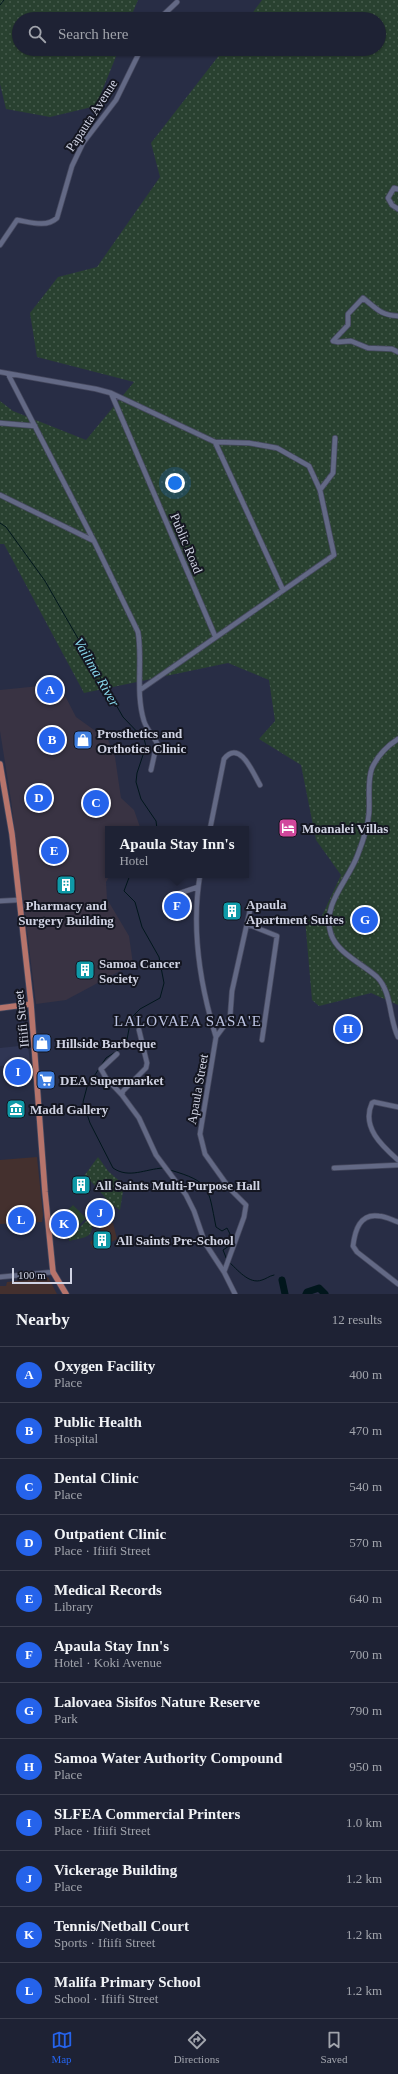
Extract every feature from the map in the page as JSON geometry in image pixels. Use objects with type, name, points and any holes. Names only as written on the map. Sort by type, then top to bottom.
[{"type":"main road","name":"Ifiifi Street","points":[[0,764],[8,808],[31,1004],[44,1185],[53,1272],[66,1294]]},
{"type":"main road","points":[[0,809],[8,808]]},
{"type":"main road","points":[[0,1008],[31,1004]]},
{"type":"street","points":[[166,12],[177,2]]},
{"type":"street","name":"Papauta Avenue","points":[[0,245],[17,220],[43,224],[51,223],[57,218],[72,166],[83,143],[116,100],[138,56]]},
{"type":"street","points":[[398,189],[394,188],[388,198],[392,205],[398,209]]},
{"type":"street","points":[[398,316],[386,314],[374,309],[363,298],[348,314],[348,325],[333,341],[351,341],[368,348],[392,349],[398,352]]},
{"type":"street","points":[[0,372],[96,388],[111,393],[215,442],[249,443],[277,448],[308,466],[320,490],[334,555],[215,636],[140,690]]},
{"type":"street","points":[[8,374],[94,541],[138,632],[140,644],[140,690],[144,722],[156,742],[151,770]]},
{"type":"street","name":"Public Road","points":[[111,393],[215,636]]},
{"type":"street","points":[[0,423],[35,426]]},
{"type":"street","points":[[320,490],[333,473],[335,438]]},
{"type":"street","points":[[215,442],[284,590]]},
{"type":"street","points":[[0,495],[94,541]]},
{"type":"street","points":[[398,739],[384,750],[372,768],[370,776],[369,815],[354,862],[334,900],[329,917],[329,926],[334,940],[381,982],[398,1037]]},
{"type":"street","points":[[211,826],[224,759],[228,754],[236,752],[243,756],[260,785]]},
{"type":"street","points":[[200,878],[198,887],[199,970],[207,1007],[216,1036]]},
{"type":"street","points":[[176,894],[198,887]]},
{"type":"street","points":[[0,902],[18,900]]},
{"type":"street","name":"Apaula Street","points":[[224,1272],[244,1217],[246,1205],[219,1176],[205,1154],[200,1140],[216,1036],[230,1018],[232,991],[250,910]]},
{"type":"street","points":[[247,924],[277,936],[262,1040]]},
{"type":"street","points":[[122,1095],[123,1091],[146,1068],[147,1063],[139,1030]]},
{"type":"street","points":[[117,1054],[100,1069],[139,1118],[156,1155],[186,1196],[194,1211],[205,1242],[224,1272],[235,1294]]},
{"type":"street","points":[[398,1107],[374,1102],[372,1103],[368,1113],[370,1127],[377,1139],[384,1148],[398,1160]]},
{"type":"street","points":[[334,1168],[398,1165]]},
{"type":"street","points":[[398,1222],[379,1216],[369,1216],[361,1220],[353,1246],[357,1252],[398,1284]]},
{"type":"street","points":[[0,1277],[53,1272]]},
{"type":"shaded area","points":[[59,684],[76,717],[108,740],[115,757],[121,798],[134,810],[140,826],[105,826],[105,878],[108,878],[106,882],[107,899],[129,936],[133,964],[66,1000],[36,1004],[11,800],[0,731],[0,690]]},
{"type":"shaded area","points":[[28,1045],[30,1063],[0,1066],[0,1048]]},
{"type":"shaded area","points":[[37,1157],[43,1215],[42,1222],[0,1224],[0,1160]]},
{"type":"shaded area","points":[[113,1223],[117,1239],[100,1248],[93,1248],[90,1242],[100,1233],[101,1225]]},
{"type":"shaded area","points":[[48,1277],[57,1294],[0,1294],[0,1286],[6,1286],[7,1282]]},
{"type":"green space","points":[[0,0],[138,0],[133,12],[12,12],[12,56],[116,56],[96,106],[50,117],[6,109],[0,84]]},
{"type":"green space","points":[[262,0],[398,0],[398,1005],[371,993],[319,1006],[312,1000],[305,919],[320,920],[341,875],[316,840],[301,765],[259,739],[275,721],[269,680],[228,663],[84,693],[4,544],[0,544],[0,401],[13,411],[86,440],[134,382],[37,357],[30,313],[58,277],[97,267],[160,177],[151,143],[219,56],[386,56],[386,12],[253,12]]},
{"type":"green space","points":[[98,1157],[108,1171],[124,1185],[120,1210],[110,1203],[84,1176]]},
{"type":"green space","points":[[73,1205],[86,1218],[76,1228],[63,1215]]},
{"type":"green space","points":[[61,1214],[75,1228],[68,1235],[54,1221]]},
{"type":"green space","points":[[91,1216],[91,1233],[85,1237],[69,1241],[69,1238]]},
{"type":"waterway","name":"Vailima River","points":[[0,5],[4,0]]},
{"type":"waterway","name":"Vailima River","points":[[0,523],[6,527],[45,581],[123,717],[144,739],[146,746],[137,773],[136,782],[141,799],[156,821],[157,826]]},
{"type":"waterway","name":"Vailima River","points":[[129,878],[124,891],[135,902],[142,927],[159,957],[164,983],[160,998],[140,1009],[131,1018],[126,1045],[106,1058],[87,1087],[83,1102],[90,1123],[113,1168],[125,1173],[163,1168]]},
{"type":"waterway","name":"Vailima River","points":[[170,1170],[193,1178],[205,1188],[209,1195],[216,1227],[222,1231],[227,1228],[231,1236],[229,1246],[223,1250],[227,1260]]},
{"type":"waterway","name":"Vailima River","points":[[229,1262],[244,1276],[252,1280],[262,1280],[274,1275]]},
{"type":"waterway","name":"Vailima River","points":[[282,1280],[285,1294]]},
{"type":"waterway","name":"Vailima River","points":[[306,1294],[307,1292],[319,1288],[325,1294]]},
{"type":"place","name":"Oxygen Facility","points":[[50,690]]},
{"type":"place","name":"Public Health","points":[[52,740]]},
{"type":"place","name":"Prosthetics and Orthotics Clinic","points":[[83,740]]},
{"type":"place","name":"Outpatient Clinic","points":[[39,798]]},
{"type":"place","name":"Dental Clinic","points":[[96,803]]},
{"type":"place","name":"Moanalei Villas","points":[[288,828]]},
{"type":"place","name":"Medical Records","points":[[54,851]]},
{"type":"place","name":"Pharmacy and Surgery Building","points":[[66,885]]},
{"type":"place","name":"Apaula Stay Inn's","points":[[177,906]]},
{"type":"place","name":"Apaula Apartment Suites","points":[[232,911]]},
{"type":"place","name":"Lalovaea Sisifos Nature Reserve","points":[[365,920]]},
{"type":"place","name":"Samoa Cancer Society","points":[[85,970]]},
{"type":"place","name":"Samoa Water Authority Compound","points":[[348,1029]]},
{"type":"place","name":"Hillside Barbeque","points":[[42,1043]]},
{"type":"place","name":"SLFEA Commercial Printers","points":[[18,1072]]},
{"type":"place","name":"DEA Supermarket","points":[[46,1080]]},
{"type":"place","name":"Madd Gallery","points":[[16,1109]]},
{"type":"place","name":"All Saints Multi-Purpose Hall","points":[[81,1185]]},
{"type":"place","name":"Vickerage Building","points":[[100,1213]]},
{"type":"place","name":"Malifa Primary School","points":[[21,1220]]},
{"type":"place","name":"Tennis/Netball Court","points":[[64,1224]]},
{"type":"place","name":"All Saints Pre-School","points":[[102,1240]]},
{"type":"district","name":"LALOVAEA SASA'E","points":[[188,1021]]}]
